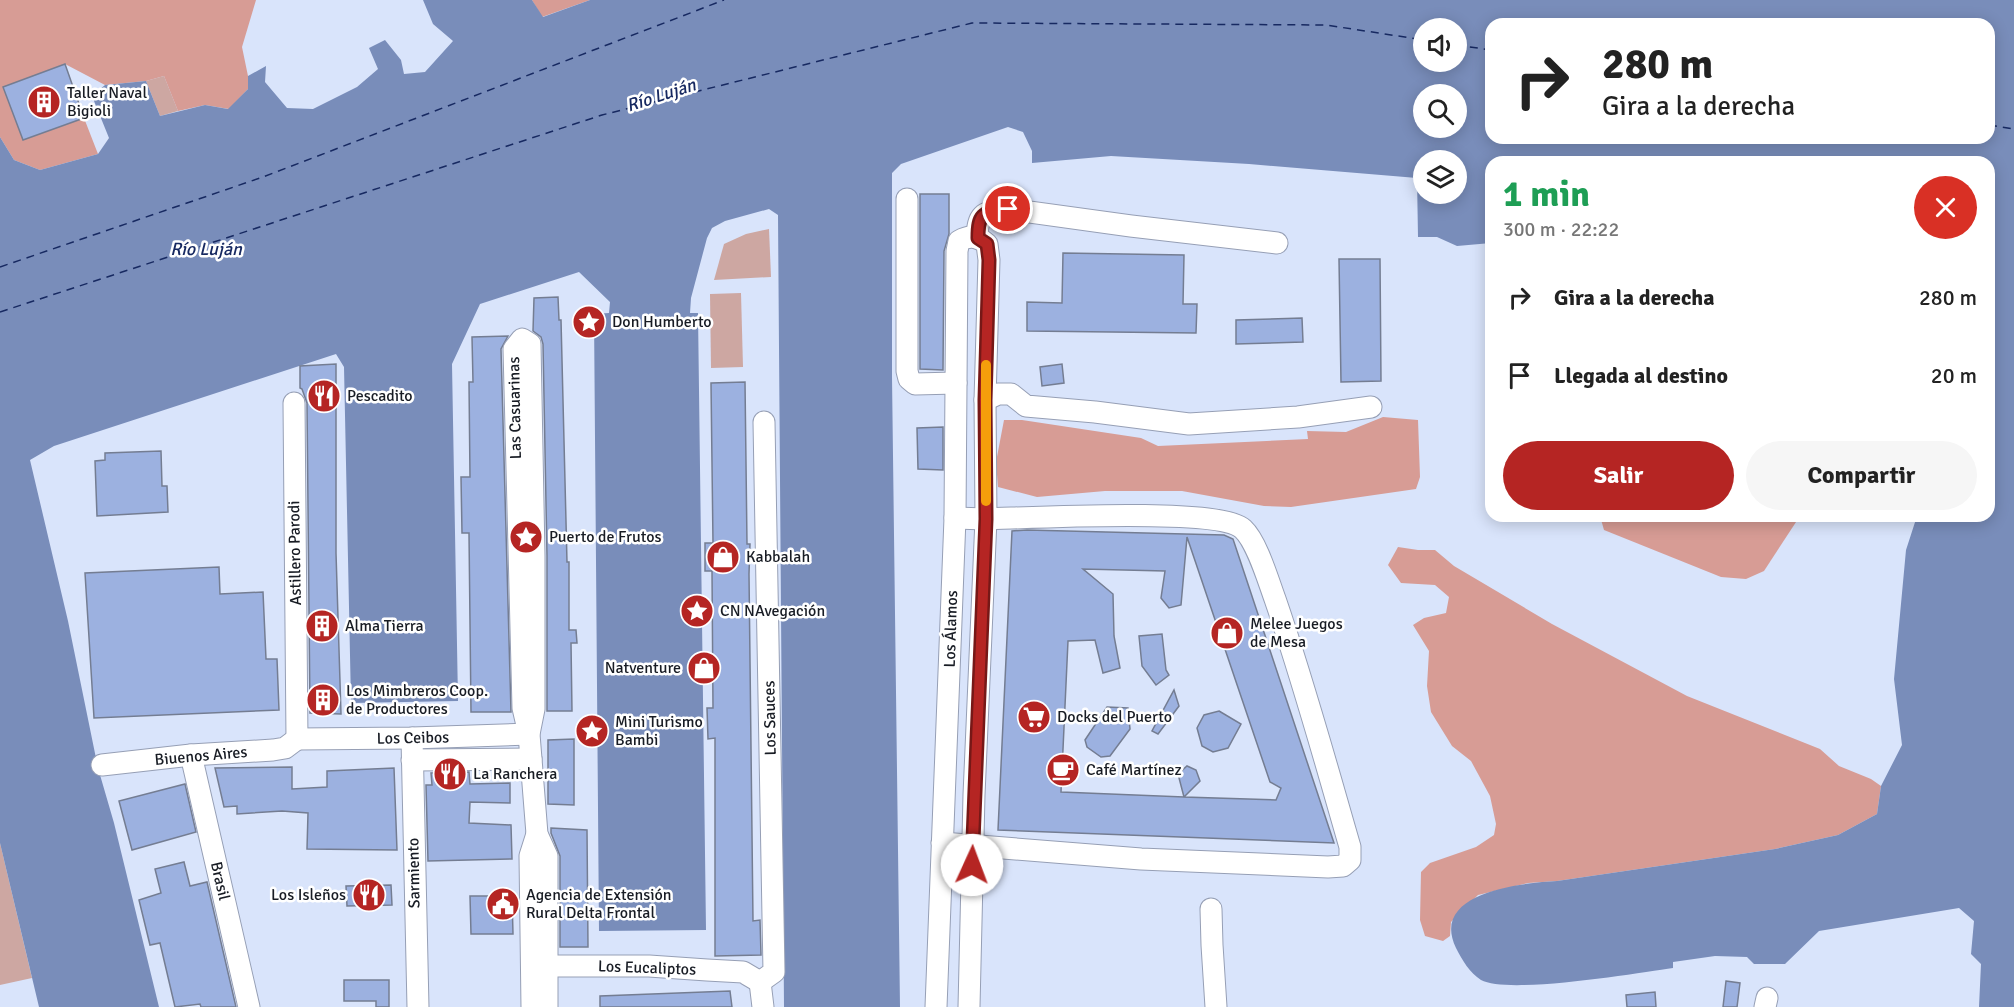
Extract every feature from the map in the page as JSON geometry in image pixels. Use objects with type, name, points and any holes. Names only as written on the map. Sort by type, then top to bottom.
[{"type":"street","points":[[907,199],[907,371],[909,379],[915,384],[956,383]]},
{"type":"street","points":[[969,1007],[972,846],[986,519],[985,410],[989,260],[987,244],[978,238],[978,223],[981,216],[989,212],[1008,209],[1277,243]]},
{"type":"street","name":"Los Álamos","points":[[936,1007],[955,518],[957,251],[959,241],[966,237],[978,238]]},
{"type":"street","name":"Las Casuarinas","points":[[529,734],[534,709],[534,556],[530,344],[522,339],[514,349],[523,708],[529,734],[537,834],[547,856],[539,966],[532,1007]]},
{"type":"street","points":[[956,421],[985,410],[998,394],[1011,394],[1026,406],[1189,424],[1298,417],[1371,407]]},
{"type":"street","name":"Astillero Parodi","points":[[294,403],[297,739]]},
{"type":"street","name":"Los Sauces","points":[[760,982],[774,972],[764,422]]},
{"type":"street","points":[[942,843],[1141,859],[1328,867],[1343,866],[1350,860],[1350,847],[1292,648],[1260,555],[1243,528],[1215,518],[1180,515],[955,518]]},
{"type":"street","name":"Los Ceibos","points":[[297,739],[529,734]]},
{"type":"street","name":"Sarmiento","points":[[411,738],[417,1007]]},
{"type":"street","name":"Biuenos Aires","points":[[102,765],[191,755],[273,750],[285,748],[297,739]]},
{"type":"street","name":"Brasil","points":[[191,755],[249,1007]]},
{"type":"street","points":[[412,760],[531,759]]},
{"type":"street","points":[[1211,909],[1216,1007]]},
{"type":"street","points":[[938,944],[969,943]]},
{"type":"street","name":"Los Eucaliptos","points":[[539,966],[649,966],[734,971],[743,972],[760,982]]},
{"type":"street","name":"Las Casuarinas","points":[[539,966],[547,1007]]},
{"type":"street","points":[[760,982],[764,1007]]},
{"type":"shaded area","points":[[0,0],[256,0],[242,47],[248,76],[248,89],[229,109],[205,105],[178,111],[164,76],[146,81],[105,85],[65,64],[4,87],[23,140],[84,118],[98,154],[40,170],[14,160],[0,137]]},
{"type":"shaded area","points":[[532,0],[590,0],[542,17]]},
{"type":"shaded area","points":[[164,76],[178,111],[160,116],[146,81]]},
{"type":"shaded area","points":[[769,229],[771,277],[714,280],[724,244],[746,234]]},
{"type":"shaded area","points":[[741,293],[743,367],[711,368],[710,294]]},
{"type":"shaded area","points":[[1383,417],[1418,420],[1420,477],[1416,489],[1291,507],[1264,506],[1182,491],[1105,491],[1037,497],[998,487],[996,462],[1004,420],[1022,420],[1141,438],[1158,446],[1308,439],[1307,431],[1346,432]]},
{"type":"shaded area","points":[[1602,522],[1796,522],[1764,571],[1746,579],[1721,577],[1604,530]]},
{"type":"shaded area","points":[[1398,547],[1435,550],[1454,566],[1552,624],[1687,696],[1820,749],[1839,766],[1871,779],[1881,786],[1877,814],[1838,835],[1775,849],[1557,881],[1528,883],[1478,895],[1451,922],[1450,936],[1443,941],[1425,936],[1420,920],[1421,872],[1430,863],[1476,847],[1494,835],[1496,824],[1490,796],[1471,761],[1452,746],[1431,712],[1427,686],[1429,651],[1413,625],[1424,618],[1446,613],[1449,597],[1435,585],[1401,583],[1388,565]]},
{"type":"shaded area","points":[[0,843],[32,978],[0,985]]},
{"type":"water","name":"Río Luján","points":[[423,0],[532,0],[543,17],[590,0],[2014,0],[2014,1007],[1979,1007],[1981,964],[1971,954],[1974,921],[1959,908],[1819,931],[1785,964],[1754,964],[1747,957],[1715,956],[1673,962],[1673,968],[1544,984],[1496,984],[1481,980],[1461,957],[1451,929],[1455,914],[1467,903],[1483,894],[1503,888],[1775,849],[1838,835],[1877,814],[1881,786],[1902,745],[1894,679],[1906,550],[1915,522],[1995,522],[1995,156],[1485,156],[1485,244],[1457,246],[1437,237],[1418,237],[1417,204],[1467,204],[1467,150],[1413,150],[1413,178],[1249,164],[1111,156],[1032,163],[1032,151],[1023,132],[1008,127],[901,164],[892,173],[892,377],[900,1007],[784,1007],[778,215],[769,209],[725,221],[712,228],[707,238],[691,298],[690,313],[698,313],[706,930],[599,931],[594,314],[609,313],[610,302],[579,272],[480,304],[452,364],[458,701],[351,703],[344,367],[336,354],[54,446],[30,460],[68,621],[98,768],[114,823],[159,1007],[39,1007],[0,843],[0,137],[14,160],[40,170],[98,154],[109,138],[92,96],[105,85],[146,81],[160,116],[205,105],[228,109],[248,89],[248,76],[266,66],[265,82],[287,108],[313,109],[357,87],[378,69],[369,48],[385,40],[401,60],[404,74],[425,72],[453,41],[433,24]]},
{"type":"building","name":"Taller Naval Bigioli","points":[[65,64],[84,118],[23,140],[3,87]]},
{"type":"building","points":[[920,194],[949,194],[949,234],[944,251],[943,370],[920,369]]},
{"type":"building","points":[[1063,253],[1184,255],[1183,304],[1197,304],[1196,333],[1027,331],[1027,302],[1062,303]]},
{"type":"building","points":[[1339,259],[1380,259],[1381,381],[1341,382]]},
{"type":"building","points":[[558,297],[559,320],[561,320],[567,562],[569,562],[569,630],[576,630],[577,643],[571,643],[572,711],[547,711],[543,344],[541,337],[533,331],[534,298]]},
{"type":"building","points":[[1302,318],[1303,342],[1236,344],[1236,320]]},
{"type":"building","points":[[508,336],[501,349],[511,712],[471,712],[469,533],[462,533],[461,477],[470,477],[469,382],[473,382],[472,337]]},
{"type":"building","points":[[336,364],[336,553],[341,714],[310,713],[307,403],[300,388],[300,366]]},
{"type":"building","points":[[1062,364],[1064,383],[1042,386],[1040,367]]},
{"type":"building","points":[[745,382],[747,544],[750,544],[753,921],[760,920],[761,955],[715,956],[715,738],[708,739],[707,708],[713,708],[712,571],[705,571],[705,543],[713,543],[711,383]]},
{"type":"building","points":[[943,427],[943,470],[918,469],[917,428]]},
{"type":"building","points":[[161,451],[162,486],[167,486],[168,512],[97,516],[95,461],[105,460],[105,453]]},
{"type":"building","name":"Docks del Puerto","points":[[1012,531],[1224,535],[1233,539],[1334,843],[998,830]],"holes":[[[1187,537],[1270,782],[1281,788],[1276,800],[1061,792],[1068,641],[1095,640],[1103,673],[1120,668],[1114,636],[1113,594],[1083,569],[1165,571],[1161,598],[1169,608],[1181,605]]]},
{"type":"building","points":[[219,567],[220,594],[263,592],[266,659],[277,659],[279,710],[94,718],[85,573]]},
{"type":"building","points":[[1162,634],[1166,670],[1169,675],[1156,685],[1142,666],[1139,636]]},
{"type":"building","points":[[1174,690],[1179,706],[1158,734],[1152,731]]},
{"type":"building","points":[[1107,707],[1128,708],[1130,729],[1110,756],[1101,757],[1087,747],[1085,740]]},
{"type":"building","points":[[1219,711],[1241,724],[1228,748],[1213,752],[1202,746],[1197,728],[1204,715]]},
{"type":"building","points":[[574,739],[574,805],[548,804],[548,740]]},
{"type":"building","points":[[1187,766],[1196,770],[1200,781],[1184,797],[1178,774]]},
{"type":"building","points":[[292,767],[292,789],[327,787],[327,771],[394,768],[397,850],[307,849],[308,813],[282,811],[237,814],[237,806],[224,807],[215,768]]},
{"type":"building","points":[[469,772],[470,784],[510,783],[510,803],[470,802],[469,823],[511,825],[512,859],[428,861],[426,785],[432,785],[431,773]]},
{"type":"building","points":[[185,784],[196,832],[132,850],[119,801]]},
{"type":"building","points":[[551,828],[587,830],[588,947],[560,947],[560,856]]},
{"type":"building","points":[[184,862],[190,886],[207,882],[236,1007],[201,1007],[200,1004],[175,1007],[160,943],[150,945],[139,900],[161,893],[155,869]]},
{"type":"building","name":"Los Isleños","points":[[391,885],[392,905],[347,906],[346,886]]},
{"type":"building","points":[[470,896],[512,896],[513,934],[471,934]]},
{"type":"building","points":[[344,980],[389,980],[389,1007],[376,1007],[376,1001],[344,1001]]},
{"type":"building","points":[[1726,981],[1740,983],[1737,1007],[1723,1007]]},
{"type":"building","points":[[730,991],[732,1007],[600,1007],[600,996]]},
{"type":"building","points":[[1655,992],[1656,1007],[1627,1007],[1626,995]]},
{"type":"ferry route","points":[[0,267],[263,177],[724,0]]},
{"type":"ferry route","points":[[0,312],[602,115],[972,23],[1326,25],[1413,38]]},
{"type":"ferry route","points":[[1467,47],[1485,49]]},
{"type":"ferry route","points":[[1995,126],[2014,129]]},
{"type":"slow traffic","points":[[986,365],[986,501]]},
{"type":"place","name":"Taller Naval Bigioli","points":[[44,102]]},
{"type":"place","name":"Don Humberto","points":[[589,322]]},
{"type":"place","name":"Pescadito","points":[[324,396]]},
{"type":"place","name":"Puerto de Frutos","points":[[526,537]]},
{"type":"place","name":"Kabbalah","points":[[723,557]]},
{"type":"place","name":"CN NAvegación","points":[[697,611]]},
{"type":"place","name":"Alma Tierra","points":[[322,626]]},
{"type":"place","name":"Melee Juegos de Mesa","points":[[1227,633]]},
{"type":"place","name":"Natventure","points":[[704,668]]},
{"type":"place","name":"Los Mimbreros Coop. de Productores","points":[[323,700]]},
{"type":"place","name":"Docks del Puerto","points":[[1034,717]]},
{"type":"place","name":"Mini Turismo Bambi","points":[[592,731]]},
{"type":"place","name":"Café Martínez","points":[[1063,770]]},
{"type":"place","name":"La Ranchera","points":[[450,774]]},
{"type":"place","name":"Los Isleños","points":[[369,895]]},
{"type":"place","name":"Agencia de Extensión Rural Delta Frontal","points":[[503,904]]},
{"type":"route","points":[[972,865],[986,519],[985,400],[989,260],[987,244],[978,238],[978,223],[981,216],[989,212],[1008,209]]}]
